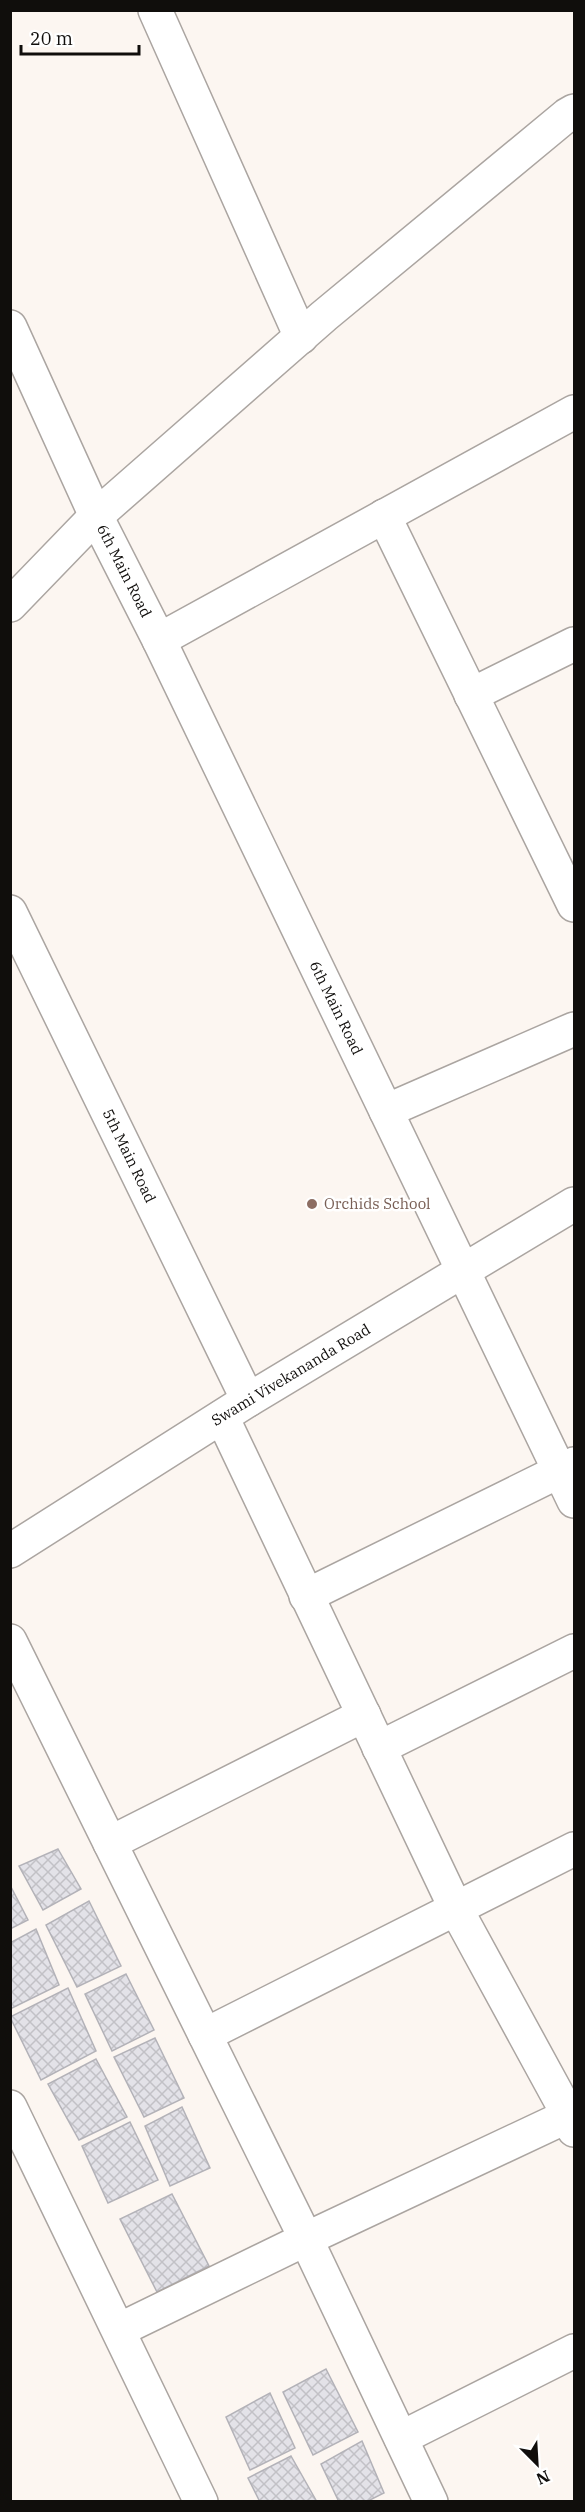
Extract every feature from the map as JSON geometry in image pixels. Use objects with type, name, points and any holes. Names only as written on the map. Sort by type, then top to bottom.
[{"type":"street","points":[[155,10],[301,337]]},
{"type":"street","points":[[10,605],[96,516],[301,337],[531,144],[574,111]]},
{"type":"street","name":"6th Main Road","points":[[10,327],[96,516],[159,640],[463,1271],[567,1467],[574,1501]]},
{"type":"street","points":[[159,640],[574,412]]},
{"type":"street","points":[[384,516],[574,905]]},
{"type":"street","points":[[471,695],[574,644]]},
{"type":"street","name":"5th Main Road","points":[[10,912],[235,1409],[306,1596],[456,1909],[573,2120]]},
{"type":"street","points":[[386,1111],[574,1029]]},
{"type":"street","name":"Swami Vivekananda Road","points":[[10,1551],[235,1409],[574,1204]]},
{"type":"street","points":[[306,1596],[567,1467]]},
{"type":"street","points":[[10,1641],[306,2239],[431,2502]]},
{"type":"street","points":[[379,1748],[574,1651]]},
{"type":"street","points":[[111,1844],[364,1715]]},
{"type":"street","points":[[205,2035],[574,1849]]},
{"type":"street","points":[[10,2107],[201,2502]]},
{"type":"street","points":[[119,2330],[306,2239],[573,2120]]},
{"type":"street","points":[[400,2438],[574,2351]]},
{"type":"building","points":[[58,1849],[81,1889],[43,1910],[19,1866]]},
{"type":"building","points":[[10,1885],[28,1920],[10,1929]]},
{"type":"building","points":[[89,1901],[121,1966],[77,1987],[46,1925]]},
{"type":"building","points":[[36,1929],[59,1985],[10,2009],[10,1943]]},
{"type":"building","points":[[126,1974],[154,2030],[112,2051],[85,1994]]},
{"type":"building","points":[[68,1988],[96,2051],[41,2080],[10,2017]]},
{"type":"building","points":[[155,2038],[184,2098],[144,2117],[114,2057]]},
{"type":"building","points":[[96,2059],[127,2117],[79,2140],[48,2084]]},
{"type":"building","points":[[182,2107],[210,2168],[170,2186],[145,2126]]},
{"type":"building","points":[[130,2122],[158,2180],[108,2203],[82,2146]]},
{"type":"building","points":[[172,2194],[209,2266],[157,2292],[120,2219]]},
{"type":"building","points":[[326,2369],[358,2432],[313,2455],[283,2392]]},
{"type":"building","points":[[270,2393],[295,2448],[250,2470],[226,2417]]},
{"type":"building","points":[[362,2441],[384,2493],[366,2502],[339,2502],[321,2464]]},
{"type":"building","points":[[291,2456],[317,2502],[260,2502],[248,2478]]},
{"type":"place","name":"Orchids School","points":[[312,1204]]}]
